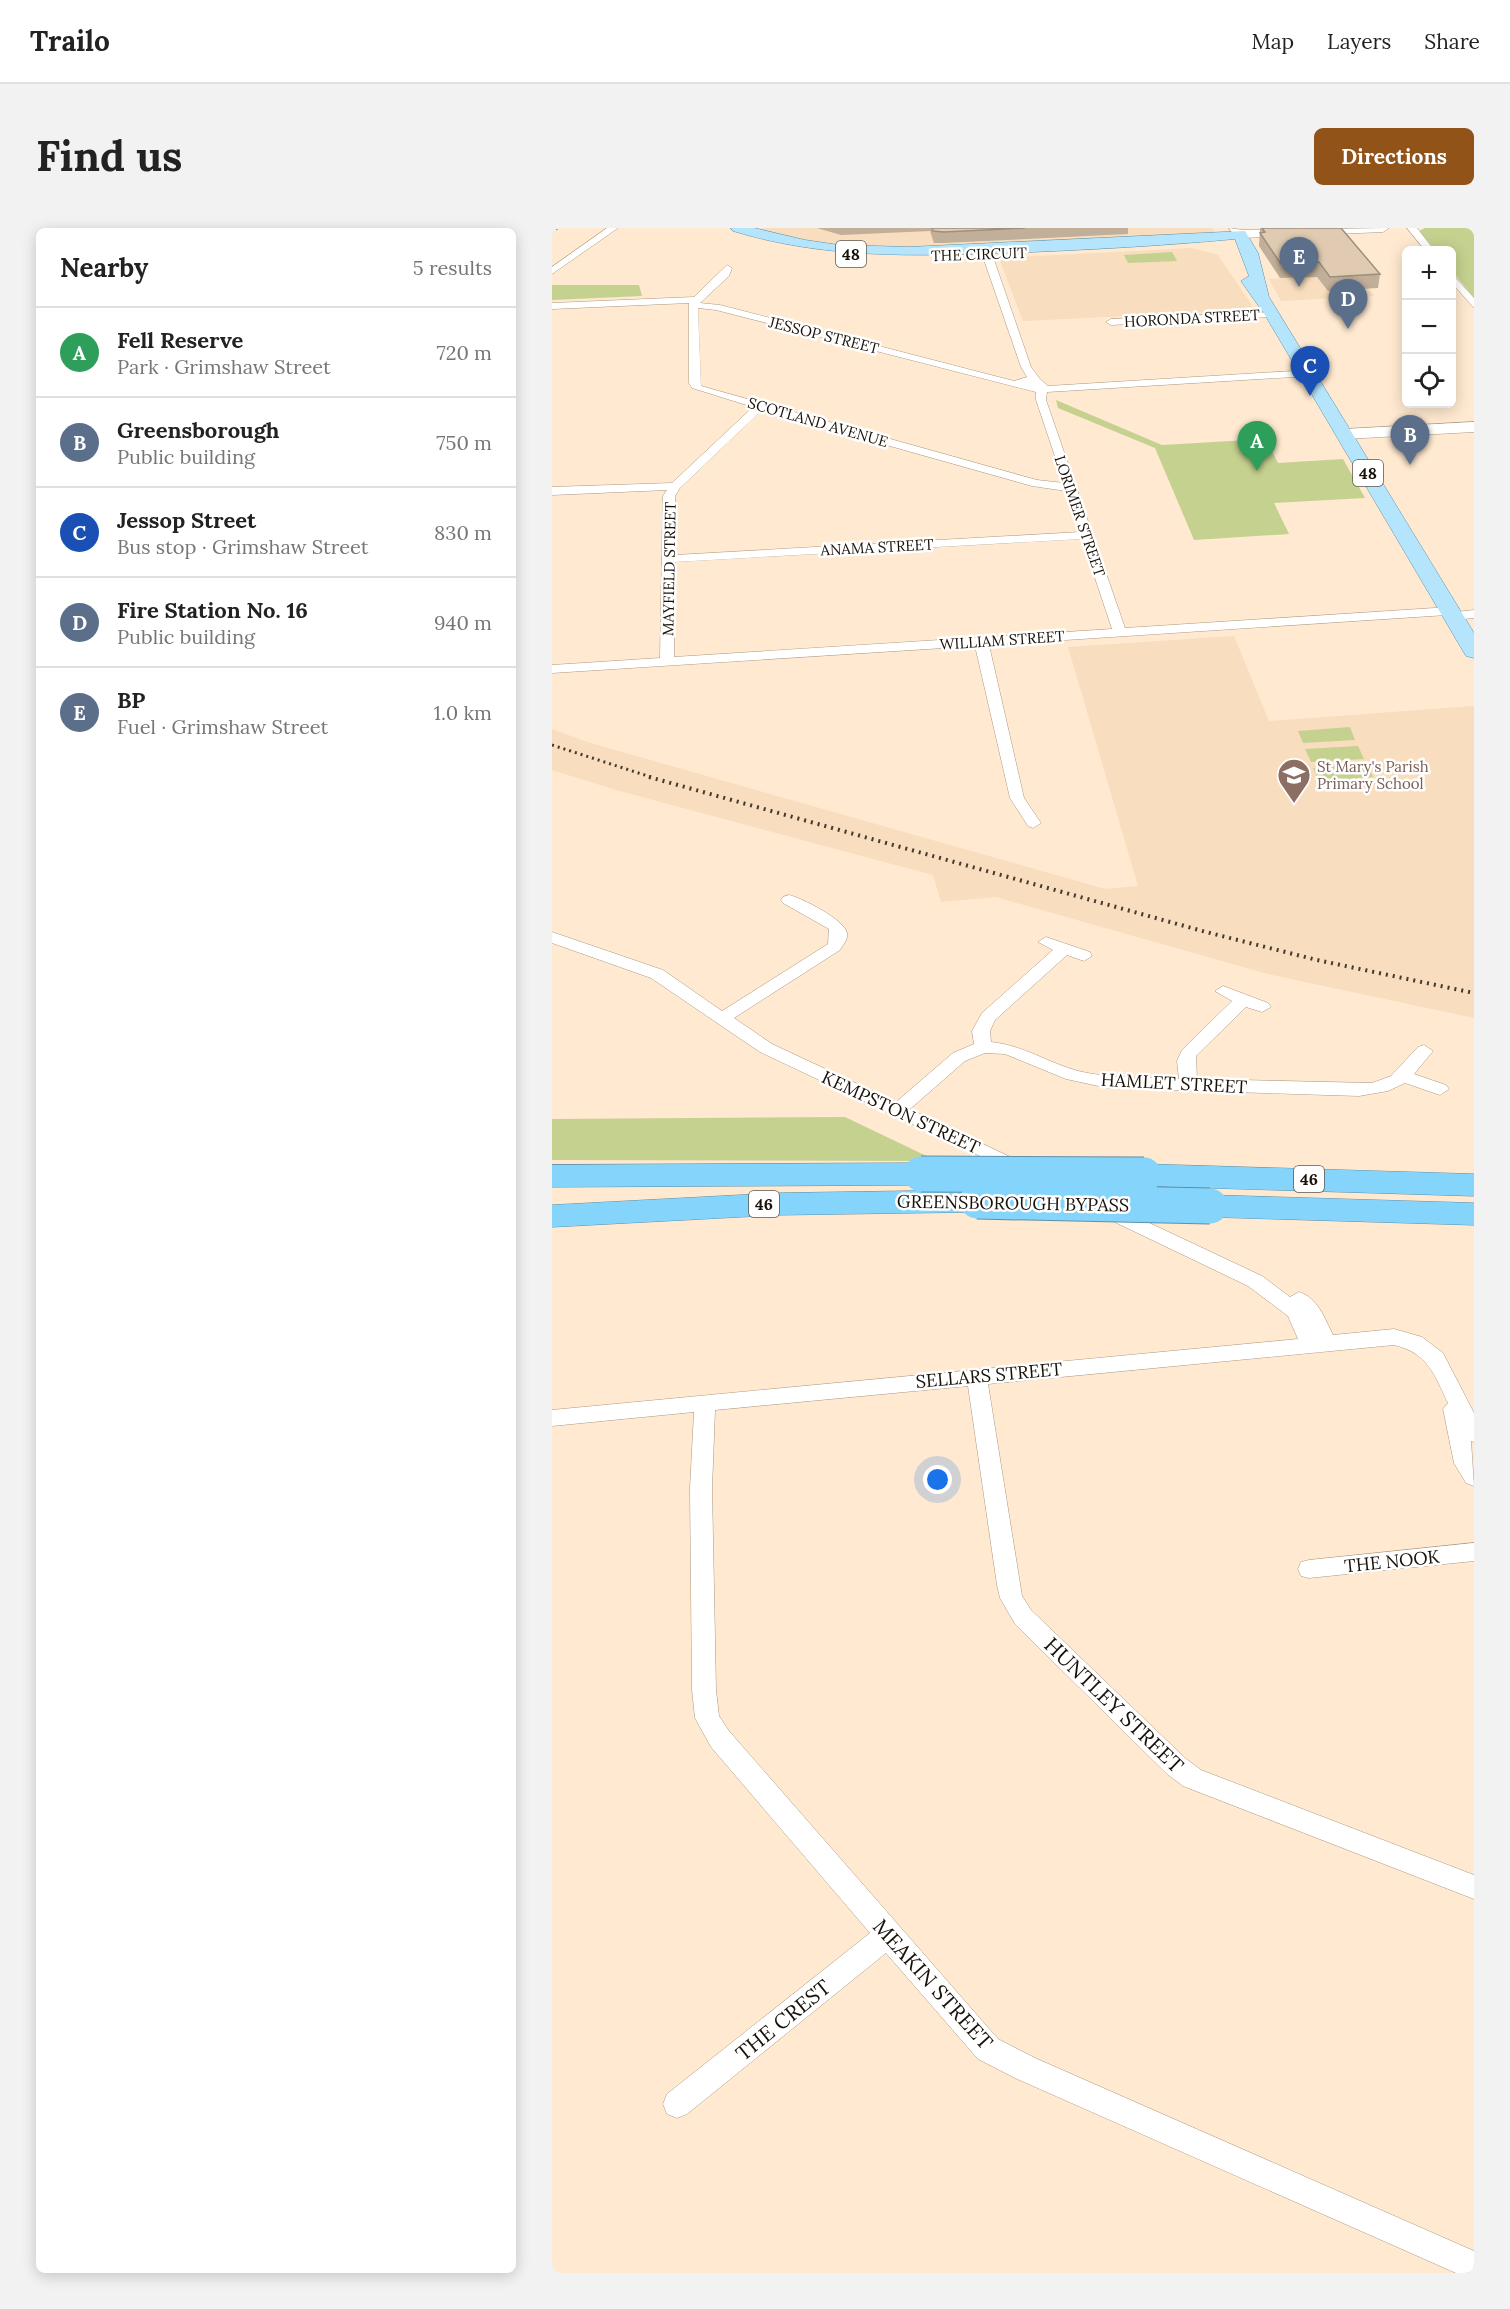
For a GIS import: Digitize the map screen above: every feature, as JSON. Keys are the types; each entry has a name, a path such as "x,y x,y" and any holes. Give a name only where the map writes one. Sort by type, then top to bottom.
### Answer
{"highway":[{"name":"GREENSBOROUGH BYPASS","path":"552,1176 1144,1175 1474,1185"},
{"name":"GREENSBOROUGH BYPASS","path":"552,1216 790,1203 977,1202 1474,1214"}],"main road":[{"name":"THE CIRCUIT","path":"731,230 775,246 822,253 985,251 1232,242"},
{"name":"THE CIRCUIT","path":"985,251 1232,242"},
{"name":"48","path":"1232,242 1260,281 1262,296"},
{"name":"48","path":"1232,242 1250,283 1262,296 1273,314 1474,651"}],"street":[{"path":"552,271 613,228"},
{"path":"1232,242 1283,233 1383,228"},
{"path":"1412,228 1427,246"},
{"name":"LORIMER STREET","path":"985,251 1120,632"},
{"path":"694,303 726,274 727,268"},
{"path":"1456,282 1474,305"},
{"name":"JESSOP STREET","path":"552,306 694,303 1034,387 1309,374"},
{"name":"SCOTLAND AVENUE","path":"694,303 694,385 700,389 1036,483 1070,488"},
{"name":"HORONDA STREET","path":"1111,322 1273,314"},
{"name":"MAYFIELD STREET","path":"667,662 668,503 675,486 760,406"},
{"path":"1345,434 1474,427"},
{"path":"552,491 675,486"},
{"name":"ANAMA STREET","path":"668,560 1086,535"},
{"name":"WILLIAM STREET","path":"553,669 1120,632 1474,614"},
{"path":"981,641 1017,798 1033,823"},
{"path":"721,1019 834,947 838,942 839,935 836,926 794,897 774,909"},
{"name":"KEMPSTON STREET","path":"552,937 657,974 766,1048 1255,1281 1296,1311 1318,1343"},
{"path":"1046,942 1084,956"},
{"path":"897,1111 959,1056 983,1047 981,1031 988,1017 1064,949"},
{"path":"1223,991 1262,1007"},
{"path":"1189,1086 1186,1057 1243,1000"},
{"name":"HAMLET STREET","path":"983,1047 1008,1049 1055,1069 1089,1079 1127,1084 1373,1089 1391,1085 1403,1076 1424,1050"},
{"path":"1403,1076 1440,1089"},
{"name":"SELLARS STREET","path":"552,1418 1394,1337 1424,1346 1436,1358 1452,1395"},
{"name":"HUNTLEY STREET","path":"977,1377 1008,1586 1011,1598 1023,1617 1176,1766 1192,1778 1474,1887"},
{"path":"1452,1395 1474,1434"},
{"path":"1452,1395 1461,1449 1465,1463 1474,1477"},
{"name":"MEAKIN STREET","path":"698,1404 695,1454 701,1488 704,1690 707,1718 720,1739 988,2049 1474,2266"},
{"name":"THE NOOK","path":"1309,1569 1474,1552"},
{"name":"THE CREST","path":"677,2104 888,1935"}],"shaded area":[{"path":"746,228 1212,228 1215,232 965,248 843,247"},
{"path":"1192,248 1218,255 1255,310 1023,321 999,258"},
{"path":"1359,275 1374,296 1281,301 1269,279"},
{"name":"St Mary's Parish Primary School","path":"1234,636 1269,721 1474,706 1474,1018 1268,974 996,897 941,902 933,875 616,790 552,770 552,729 587,742 1105,889 1138,886 1068,647"}],"green space":[{"path":"1425,228 1474,228 1474,298 1456,276 1456,246 1432,246 1419,231"},
{"path":"1172,252 1177,261 1128,263 1124,255"},
{"path":"552,285 639,285 642,296 552,300"},
{"path":"1056,400 1162,445 1266,439 1278,463 1343,459 1365,498 1274,503 1289,534 1194,540 1155,448 1058,408"},
{"path":"1350,727 1355,740 1303,743 1298,731"},
{"path":"1358,746 1364,759 1311,762 1305,749"},
{"path":"1367,764 1373,777 1319,781 1313,768"},
{"path":"845,1117 937,1161 552,1160 552,1119"}],"building":[{"path":"932,228 1025,228 944,232 933,231"},
{"path":"1262,228 1341,228 1380,274 1330,277 1319,262 1281,264 1260,233 1265,232"}],"railway":[{"path":"552,232 558,228"},
{"path":"552,745 654,778"},
{"path":"649,777 1206,932 1317,960 1474,993"}],"place":[{"name":"BP","path":"1299,287"},
{"name":"Fire Station No. 16","path":"1348,329"},
{"name":"Jessop Street","path":"1310,396"},
{"name":"Greensborough","path":"1410,465"},
{"name":"Fell Reserve","path":"1257,471"},
{"name":"St Mary's Parish Primary School","path":"1294,804"}]}
